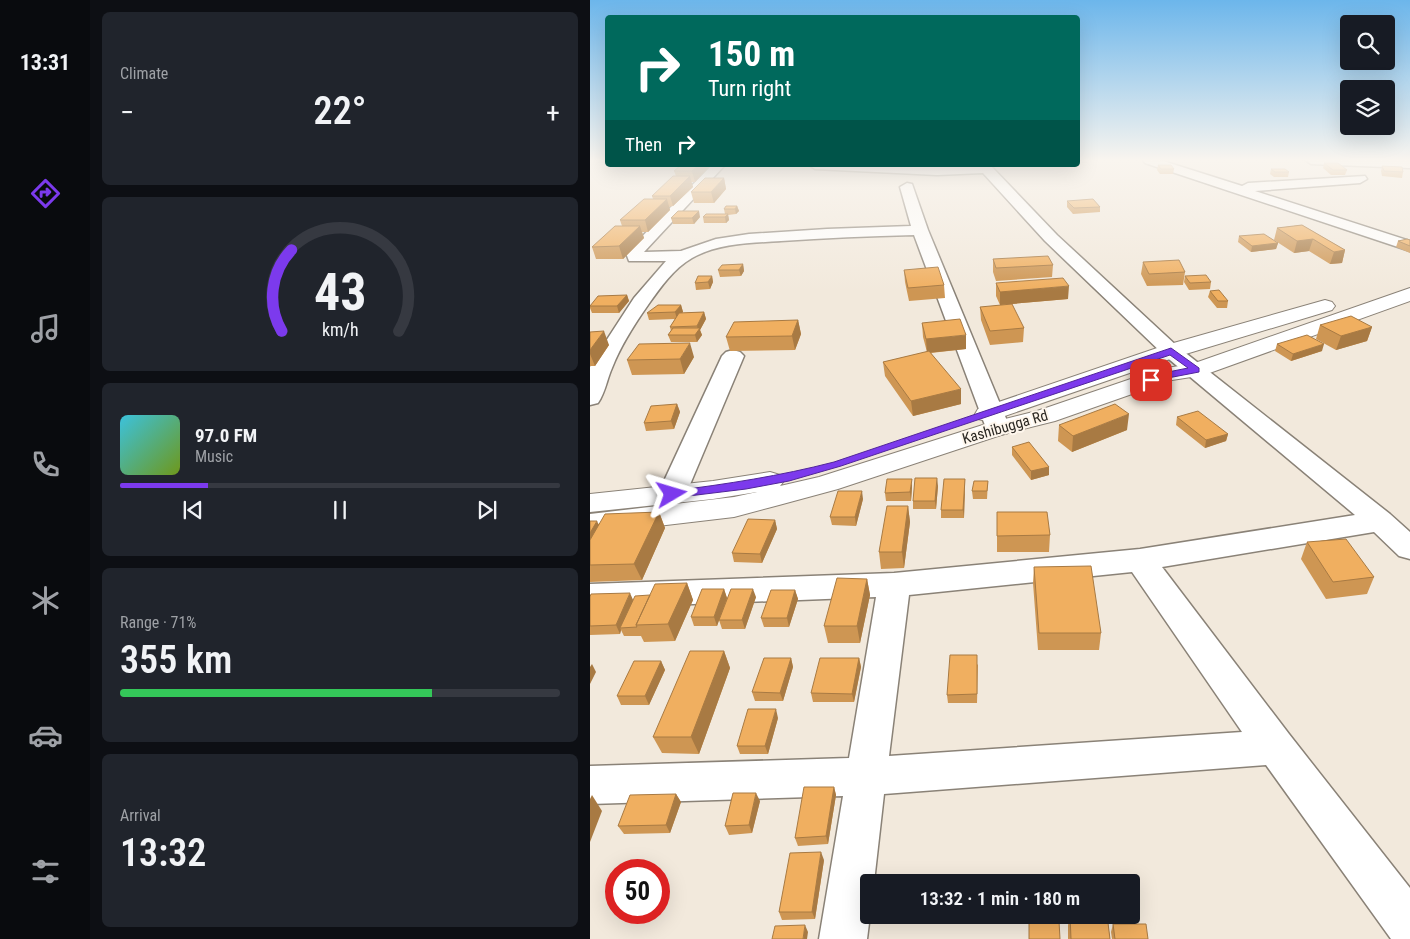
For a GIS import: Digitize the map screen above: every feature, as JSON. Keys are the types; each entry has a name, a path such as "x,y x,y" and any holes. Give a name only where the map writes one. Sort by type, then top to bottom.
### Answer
{"main road":[{"name":"Kashibugga Rd","path":"590,524 734,506 828,483 996,420 1171,351 1410,281"},
{"name":"Kashibugga Rd","path":"590,503 746,486 789,478 996,420 1046,416 1168,374 1196,370 1410,294"}],"street":[{"path":"682,204 634,253 635,257 684,256 710,245 760,238 920,230"},
{"path":"911,204 996,420"},
{"path":"1019,204 1051,238 1171,351 1380,521 1410,549"},
{"path":"1282,204 1410,246"},
{"path":"591,389 615,340 650,288 684,256"},
{"path":"590,341 615,340"},
{"path":"672,494 733,356"},
{"path":"590,596 894,584 1140,560 1380,521"},
{"path":"1140,560 1276,747 1410,926"},
{"path":"843,939 894,584"},
{"path":"590,785 866,776 1276,747"}],"building":[{"path":"638,204 662,204 645,220 620,220"},
{"path":"1070,204 1097,204 1100,207 1074,208"},
{"path":"726,206 737,206 735,209 724,209"},
{"path":"678,211 699,211 692,218 671,218"},
{"path":"706,214 728,214 725,217 703,217"},
{"path":"1302,225 1345,250 1334,252 1313,239 1297,241 1277,228"},
{"path":"615,226 640,226 619,246 592,247"},
{"path":"1264,234 1278,243 1252,246 1239,236"},
{"path":"1410,240 1410,246 1398,241"},
{"path":"1048,256 1053,265 996,268 993,259"},
{"path":"1179,260 1185,272 1149,274 1143,262"},
{"path":"743,264 739,270 718,270 722,265"},
{"path":"938,267 944,285 908,288 904,270"},
{"path":"1206,275 1211,282 1190,283 1185,276"},
{"path":"698,276 712,276 708,282 695,283"},
{"path":"1063,278 1069,286 1000,292 996,283"},
{"path":"1219,290 1228,301 1218,301 1210,291"},
{"path":"627,295 617,306 590,306 598,296"},
{"path":"1012,304 1024,328 990,331 980,307"},
{"path":"658,305 681,305 675,312 647,313"},
{"path":"704,312 697,326 670,327 679,313"},
{"path":"1351,316 1372,327 1341,336 1320,325"},
{"path":"960,319 966,335 926,339 922,323"},
{"path":"798,320 792,336 726,337 734,322"},
{"path":"673,328 700,328 695,335 668,335"},
{"path":"604,331 590,350 590,332"},
{"path":"1307,335 1324,344 1293,354 1277,344"},
{"path":"690,343 680,359 627,360 639,344"},
{"path":"929,351 961,389 911,401 883,362"},
{"path":"677,404 671,421 644,423 651,406"},
{"path":"1115,404 1129,414 1073,436 1059,425"},
{"path":"1198,411 1228,434 1206,440 1177,417"},
{"path":"1029,442 1049,467 1031,471 1012,447"},
{"path":"915,478 937,478 935,501 913,501"},
{"path":"887,479 912,479 910,492 885,493"},
{"path":"944,479 965,479 963,510 941,510"},
{"path":"974,481 988,481 987,491 972,491"},
{"path":"838,491 862,491 855,517 830,517"},
{"path":"887,506 908,506 902,552 879,552"},
{"path":"659,512 634,564 590,565 590,540 605,514"},
{"path":"997,512 1047,512 1050,535 997,536"},
{"path":"748,519 775,520 760,554 732,553"},
{"path":"590,521 597,521 590,533"},
{"path":"1346,539 1374,577 1333,582 1307,542"},
{"path":"1091,566 1101,633 1039,633 1034,567"},
{"path":"837,578 867,579 857,626 824,626"},
{"path":"687,583 668,624 636,625 655,584"},
{"path":"702,589 724,589 714,617 691,617"},
{"path":"731,589 753,589 742,620 719,620"},
{"path":"771,590 795,590 787,618 761,618"},
{"path":"630,593 616,625 590,626 591,594"},
{"path":"650,595 636,625 637,627 620,628 635,596"},
{"path":"690,651 724,651 691,737 653,737"},
{"path":"950,655 977,655 977,694 947,695"},
{"path":"764,658 791,658 780,693 752,692"},
{"path":"820,658 859,658 852,694 811,693"},
{"path":"634,661 661,661 645,696 617,696"},
{"path":"748,709 776,709 765,746 737,746"},
{"path":"804,787 834,787 826,836 795,838"},
{"path":"733,793 756,793 749,825 725,826"},
{"path":"676,794 666,825 618,826 630,795"},
{"path":"821,852 812,912 779,912 790,853"},
{"path":"1029,924 1059,924 1060,939 1029,939"},
{"path":"1070,924 1108,924 1110,939 1071,939"},
{"path":"1113,924 1146,924 1148,939 1115,939"},
{"path":"805,925 803,939 772,939 775,926"}],"route":[{"path":"672,494 746,486 789,478 838,464 1171,351 1196,370 1168,374 1151,380"}]}
